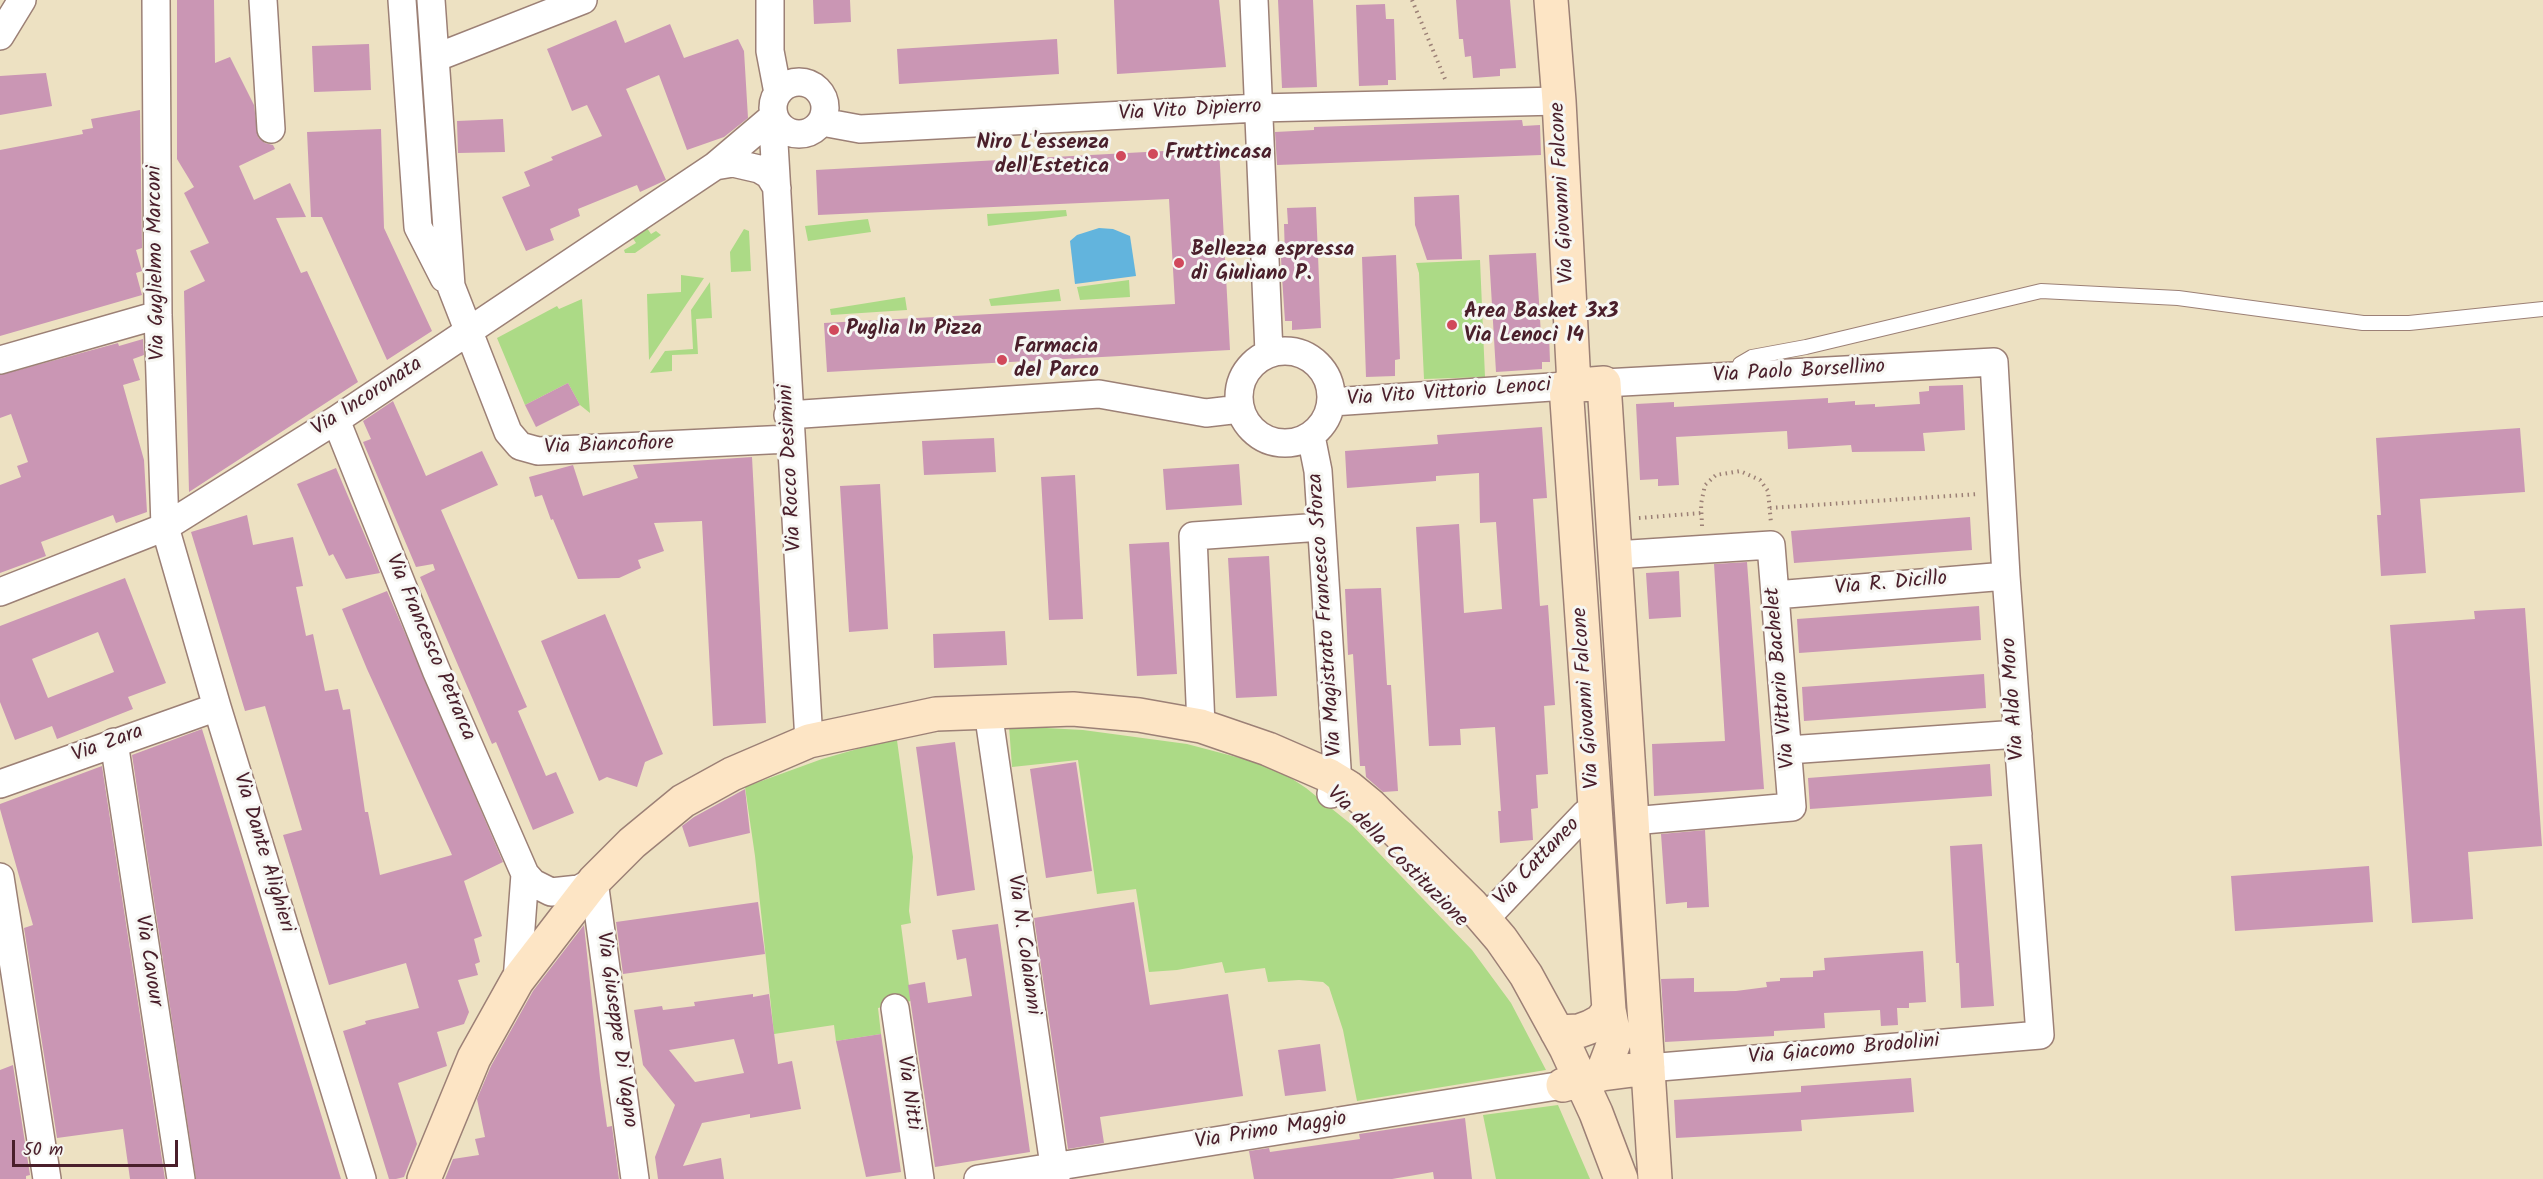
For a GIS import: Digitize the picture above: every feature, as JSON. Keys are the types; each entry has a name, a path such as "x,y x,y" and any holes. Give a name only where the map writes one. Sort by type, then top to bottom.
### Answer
{"street":[{"path":"0,36 22,0"},
{"name":"Via Guglielmo Marconi","path":"156,0 158,315 165,527"},
{"path":"262,0 271,129"},
{"path":"402,0 418,226 444,278 451,286"},
{"path":"431,0 451,286"},
{"path":"435,58 583,0"},
{"path":"770,0 770,51 790,118"},
{"path":"1254,0 1269,353"},
{"name":"Via Giovanni Falcone","path":"1551,0 1581,385 1596,810 1609,1005 1615,1040 1582,1080"},
{"path":"771,32 786,57 808,84"},
{"path":"791,83 808,84 816,88 825,103 790,118 791,83"},
{"name":"Via Vito Dipierro","path":"790,118 860,129 1258,108 1559,101"},
{"name":"Via Incoronata","path":"0,592 165,527 336,420 790,118"},
{"name":"Via Rocco Desimini","path":"790,118 790,152 777,191 809,741"},
{"path":"715,166 733,163 759,169 769,175 777,191"},
{"name":"Via Biancofiore","path":"451,286 508,432 520,446 538,451 789,427"},
{"path":"0,360 158,315"},
{"path":"1292,351 1314,360 1325,372 1331,386 1332,402 1325,421 1311,436 1291,443 1269,441 1256,434 1246,423 1240,409 1241,382 1257,360 1269,353 1292,351"},
{"name":"Via Paolo Borsellino","path":"1581,385 1994,363"},
{"name":"Via Aldo Moro","path":"1994,363 2006,576 2040,1035"},
{"path":"1581,385 1613,520 1655,1179"},
{"name":"Via Vito Vittorio Lenoci","path":"1332,402 1581,385"},
{"path":"789,427 1099,394 1206,413 1240,409"},
{"name":"Via Francesco Petrarca","path":"336,420 436,670 525,874 517,981"},
{"name":"Via Magistrato Francesco Sforza","path":"1311,436 1318,471 1337,768 1333,787"},
{"name":"Via Dante Alighieri","path":"165,527 217,707 362,1179"},
{"path":"1201,726 1193,536 1321,527"},
{"path":"1615,555 1772,545"},
{"name":"Via Vittorio Bachelet","path":"1632,821 1792,807 1772,545"},
{"name":"Via R. Dicillo","path":"1775,595 2006,576"},
{"name":"Via Zara","path":"0,784 217,707"},
{"name":"Via della Costituzione","path":"424,1179 474,1058 517,981 594,881 632,843 683,801 732,774 809,741 936,714 1072,709 1139,715 1201,726 1268,749 1299,765 1333,787 1473,934 1502,972 1536,1030 1582,1080 1604,1179"},
{"name":"Via N. Colaianni","path":"988,711 1056,1173"},
{"path":"1788,750 2018,734"},
{"name":"Via Cavour","path":"114,742 181,1179"},
{"name":"Via della Costituzione","path":"1333,787 1348,787 1408,839 1484,920 1526,975 1582,1080 1621,1179"},
{"name":"Via Cattaneo","path":"1484,920 1585,814 1596,810"},
{"path":"525,874 533,883 551,892 579,889 594,881"},
{"path":"0,877 46,1179"},
{"name":"Via Giuseppe Di Vagno","path":"594,881 635,1179"},
{"path":"1557,1032 1579,1031 1590,1027 1601,1021 1609,1005 1644,998"},
{"name":"Via Nitti","path":"895,1008 920,1179"},
{"name":"Via Giacomo Brodolini","path":"1648,1068 2040,1035"},
{"path":"1582,1080 1648,1068"},
{"name":"Via Primo Maggio","path":"978,1179 1056,1173 1582,1080"}],"lane":[{"path":"1737,376 1740,364 1752,357 1806,347 2040,291 2178,298 2363,323 2409,323 2543,309"}],"path":[{"path":"1412,0 1445,74 1446,104"},
{"path":"1703,549 1702,496 1706,485 1716,475 1726,471 1740,471 1760,480 1768,491 1772,545"},
{"path":"1770,508 2001,492"},
{"path":"1613,520 1701,513"}],"green space":[{"path":"1066,210 1067,216 988,226 987,214"},
{"path":"868,219 871,232 808,241 805,226"},
{"path":"647,228 651,234 656,231 661,235 635,253 625,253 624,250 636,243 632,237"},
{"path":"744,229 749,231 751,271 731,272 730,252"},
{"name":"Area Basket 3x3 Via Lenoci 14","path":"1480,260 1485,377 1424,379 1419,273 1416,263"},
{"path":"681,275 704,278 649,360 647,294 681,292"},
{"path":"1129,280 1130,297 1080,300 1077,287"},
{"path":"710,282 712,318 696,319 698,354 672,355 672,371 650,373 665,351 693,349 691,310"},
{"path":"1059,289 1061,301 991,306 989,299"},
{"path":"905,297 907,310 831,315 830,309"},
{"path":"582,299 590,413 580,405 568,383 525,405 497,338 557,306 559,309"},
{"path":"1009,726 1083,730 1187,744 1274,767 1306,788 1352,825 1472,950 1511,1003 1546,1070 1357,1101 1343,1030 1329,987 1323,982 1299,980 1268,982 1265,968 1225,973 1222,962 1177,970 1149,972 1136,889 1097,894 1078,760 1012,767"},
{"path":"896,733 913,857 909,911 911,923 901,925 911,1001 878,1008 881,1034 836,1041 834,1025 774,1034 755,856 745,787 822,759 875,744 875,739"},
{"path":"1558,1105 1590,1179 1496,1179 1483,1115"}],"water":[{"path":"1099,228 1113,229 1130,236 1136,276 1075,284 1070,241 1077,235"}],"building":[{"path":"177,0 214,0 215,63 230,57 254,105 258,137 265,143 273,145 275,149 239,166 254,200 290,183 306,217 276,218 301,273 307,271 358,382 189,492 184,291 205,281 190,251 209,243 184,193 194,187 177,159"},
{"path":"813,0 850,0 851,22 814,24"},
{"path":"1114,0 1219,0 1226,67 1117,74"},
{"path":"1278,0 1313,0 1317,87 1282,88"},
{"path":"1456,0 1510,0 1516,68 1500,69 1500,76 1473,78 1471,56 1465,57 1463,39 1459,39"},
{"path":"1385,4 1386,19 1394,19 1396,80 1388,80 1388,85 1359,86 1356,5"},
{"path":"616,20 625,43 670,24 684,58 738,39 744,51 748,118 724,137 687,150 659,75 626,89 666,180 640,192 637,185 578,209 580,216 550,229 554,240 526,251 502,197 530,186 524,172 553,160 551,157 602,136 587,105 572,111 547,49"},
{"path":"1057,39 1059,74 899,84 897,49"},
{"path":"369,44 371,90 314,92 312,46"},
{"path":"46,73 52,106 0,115 0,76"},
{"path":"140,110 142,248 136,250 142,271 136,273 142,295 0,336 0,150 83,134 82,130 93,128 91,119"},
{"path":"503,119 505,152 458,153 457,121"},
{"path":"1522,120 1523,126 1540,125 1541,155 1277,165 1275,132 1314,130 1314,127"},
{"path":"381,129 384,228 432,331 387,360 322,217 311,217 307,132"},
{"path":"1219,148 1230,350 827,372 824,323 1175,304 1169,199 818,215 816,170"},
{"path":"1459,195 1462,259 1427,260 1415,225 1414,197"},
{"path":"1316,207 1321,328 1292,330 1292,321 1285,321 1281,258 1285,257 1284,224 1288,224 1287,208"},
{"path":"1536,253 1541,335 1549,334 1550,362 1542,362 1542,369 1496,372 1489,255"},
{"path":"1396,255 1400,359 1395,360 1395,376 1366,377 1362,257"},
{"path":"143,339 144,355 133,359 140,380 123,385 144,460 147,512 116,523 113,515 41,542 46,556 0,573 0,485 21,477 17,466 28,462 11,414 0,418 0,375 118,343 119,346"},
{"path":"568,383 580,405 536,427 525,405"},
{"path":"1963,385 1965,430 1923,433 1925,451 1852,452 1851,445 1788,449 1787,431 1676,437 1679,485 1658,486 1658,479 1640,480 1636,404 1674,402 1674,407 1828,398 1828,403 1855,401 1855,405 1875,404 1875,407 1920,404 1919,392 1929,391 1929,386"},
{"path":"393,401 426,476 482,451 498,485 441,510 527,707 518,711 546,776 556,772 574,813 533,830 496,742 492,744 420,577 435,570 433,564 416,567 363,442 371,439 363,421"},
{"path":"1542,427 1547,498 1533,499 1540,606 1548,605 1555,705 1544,706 1548,774 1536,775 1538,808 1531,809 1533,840 1500,843 1498,811 1501,811 1495,727 1460,729 1461,745 1429,746 1416,527 1459,524 1464,613 1502,609 1496,522 1480,523 1479,473 1436,476 1436,481 1347,488 1345,451 1438,444 1437,435"},
{"path":"2520,428 2525,492 2420,499 2426,573 2381,576 2377,515 2381,515 2376,438"},
{"path":"994,438 996,472 924,475 922,441"},
{"path":"752,457 766,723 713,726 702,521 654,523 664,551 638,560 641,568 619,578 578,579 542,495 535,497 529,477 573,465 583,496 638,478 633,465"},
{"path":"1239,464 1242,505 1166,510 1163,469"},
{"path":"336,468 380,573 346,579 333,554 329,556 297,484"},
{"path":"1075,475 1083,619 1049,620 1041,477"},
{"path":"880,484 888,629 849,632 840,486"},
{"path":"247,515 253,545 293,537 303,586 296,587 306,636 313,634 325,691 338,689 343,710 350,709 365,812 368,812 380,875 452,855 342,609 387,591 503,862 464,881 482,936 474,939 480,962 475,964 478,975 458,980 469,1012 464,1024 437,1032 447,1066 398,1083 417,1144 404,1177 396,1179 389,1179 343,1031 366,1024 365,1021 419,1008 406,963 329,985 283,835 302,830 265,706 245,711 191,532"},
{"path":"1970,517 1972,550 1794,563 1791,531"},
{"path":"1169,542 1177,674 1137,676 1129,544"},
{"path":"1269,556 1277,696 1236,698 1228,558"},
{"path":"1747,562 1764,789 1654,796 1652,744 1725,741 1714,564"},
{"path":"1679,571 1681,617 1649,619 1646,573"},
{"path":"125,578 166,683 128,697 133,709 57,739 52,726 15,740 0,702 0,626","holes":["98,632 114,672 48,698 32,659"]},
{"path":"1381,588 1387,685 1391,685 1398,791 1383,792 1366,777 1365,766 1360,766 1353,654 1348,655 1345,589"},
{"path":"1979,606 1981,640 1799,653 1797,619"},
{"path":"2525,608 2542,846 2468,852 2473,919 2412,923 2390,625 2475,619 2474,611"},
{"path":"605,614 663,754 645,762 637,787 607,777 599,781 541,641"},
{"path":"1005,631 1007,665 934,668 933,634"},
{"path":"1984,674 1986,708 1804,721 1802,687"},
{"path":"202,729 341,1179 196,1179 132,755"},
{"path":"955,742 975,890 937,896 916,747"},
{"path":"1076,762 1092,871 1046,878 1030,769"},
{"path":"1990,764 1992,796 1810,809 1808,778"},
{"path":"102,766 165,1179 130,1179 123,1129 57,1138 24,928 33,925 0,809 0,804"},
{"path":"745,789 750,833 689,847 682,826"},
{"path":"1705,830 1709,907 1687,908 1687,902 1666,904 1661,834"},
{"path":"1982,844 1994,1006 1961,1008 1959,963 1956,963 1950,846"},
{"path":"2369,866 2373,922 2235,931 2231,876"},
{"path":"758,902 765,954 623,974 616,922"},
{"path":"1134,902 1150,1005 1228,994 1243,1096 1100,1117 1104,1143 1068,1149 1034,918"},
{"path":"998,924 1030,1152 935,1167 908,985 925,982 928,1003 972,996 966,958 957,960 952,930"},
{"path":"584,925 600,1078 607,1127 612,1126 619,1179 445,1179 453,1159 479,1155 475,1139 485,1137 477,1099 491,1066 533,991"},
{"path":"1923,951 1926,1002 1909,1003 1909,1008 1897,1008 1898,1025 1881,1026 1880,1010 1824,1013 1825,1028 1774,1031 1774,1036 1665,1042 1661,979 1694,978 1694,992 1736,991 1767,987 1766,982 1780,981 1780,978 1813,977 1813,971 1825,970 1824,958"},
{"path":"769,994 778,1064 792,1061 801,1109 750,1118 750,1114 702,1123 683,1166 721,1158 724,1179 658,1179 655,1157 675,1105 643,1065 634,1010 662,1006 663,1010 695,1006 694,1002","holes":["734,1039 744,1073 695,1082 669,1050"]},
{"path":"881,1034 901,1172 866,1177 836,1041"},
{"path":"1320,1044 1326,1091 1285,1096 1278,1050"},
{"path":"13,1065 30,1175 26,1176 26,1179 0,1179 0,1070"},
{"path":"1911,1078 1914,1112 1801,1120 1802,1131 1676,1138 1674,1100 1801,1092 1801,1086"},
{"path":"1465,1118 1472,1179 1434,1179 1433,1172 1392,1179 1254,1179 1249,1151 1269,1148 1270,1152 1360,1139 1359,1134"}],"place":[{"name":"Fruttincasa","path":"1153,154"},
{"name":"Niro L'essenza dell'Estetica","path":"1121,156"},
{"name":"Bellezza espressa di Giuliano P.","path":"1179,263"},
{"name":"Area Basket 3x3 Via Lenoci 14","path":"1452,325"},
{"name":"Puglia In Pizza","path":"834,330"},
{"name":"Farmacia del Parco","path":"1002,360"}]}
